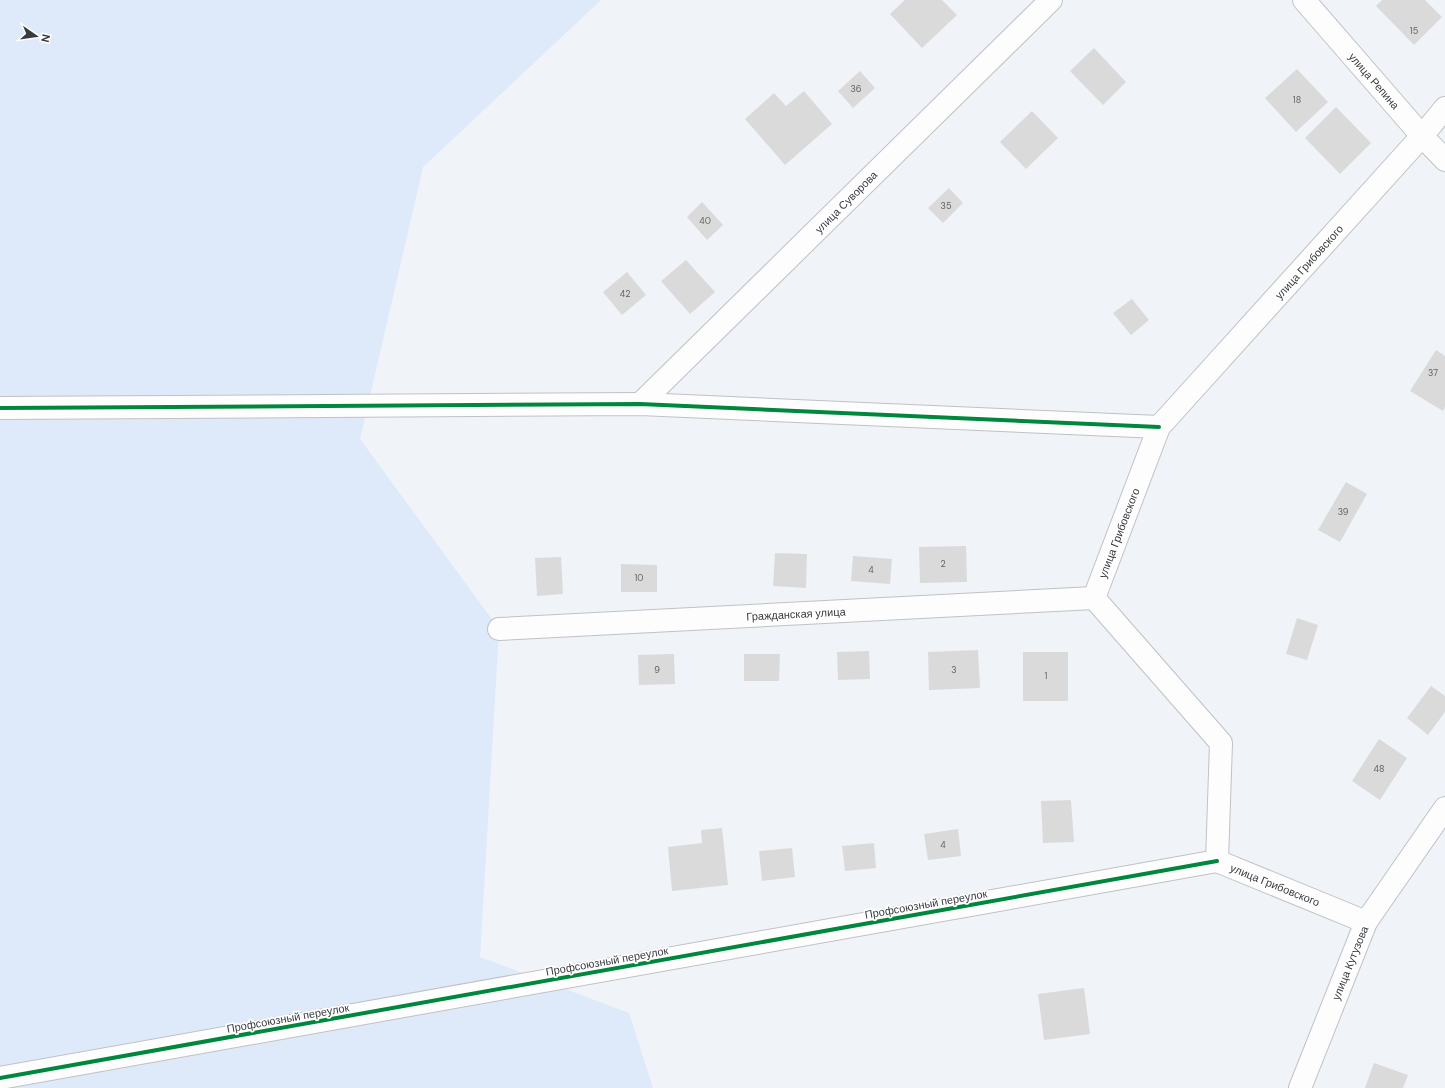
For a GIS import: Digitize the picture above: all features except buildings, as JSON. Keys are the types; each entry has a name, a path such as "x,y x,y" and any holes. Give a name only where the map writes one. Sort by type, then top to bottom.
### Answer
{"street":[{"name":"улица Суворова","path":"640,404 1051,0"},
{"name":"улица Репина","path":"1304,0 1422,136 1445,160"},
{"name":"улица Грибовского","path":"1366,922 1217,861 1221,743 1094,598 1159,427 1422,136 1445,108"},
{"path":"0,408 640,404 1159,427"},
{"name":"Гражданская улица","path":"499,629 1094,598"},
{"name":"улица Кутузова","path":"1300,1088 1366,922 1445,808"},
{"name":"Профсоюзный переулок","path":"0,1078 1217,861"}],"shaded area":[{"path":"0,0 601,0 423,167 360,439 499,629 480,957 629,1013 653,1088 0,1088"}],"cycle path":[{"path":"0,408 640,404 1159,427"},
{"path":"0,1078 1217,861"}]}
